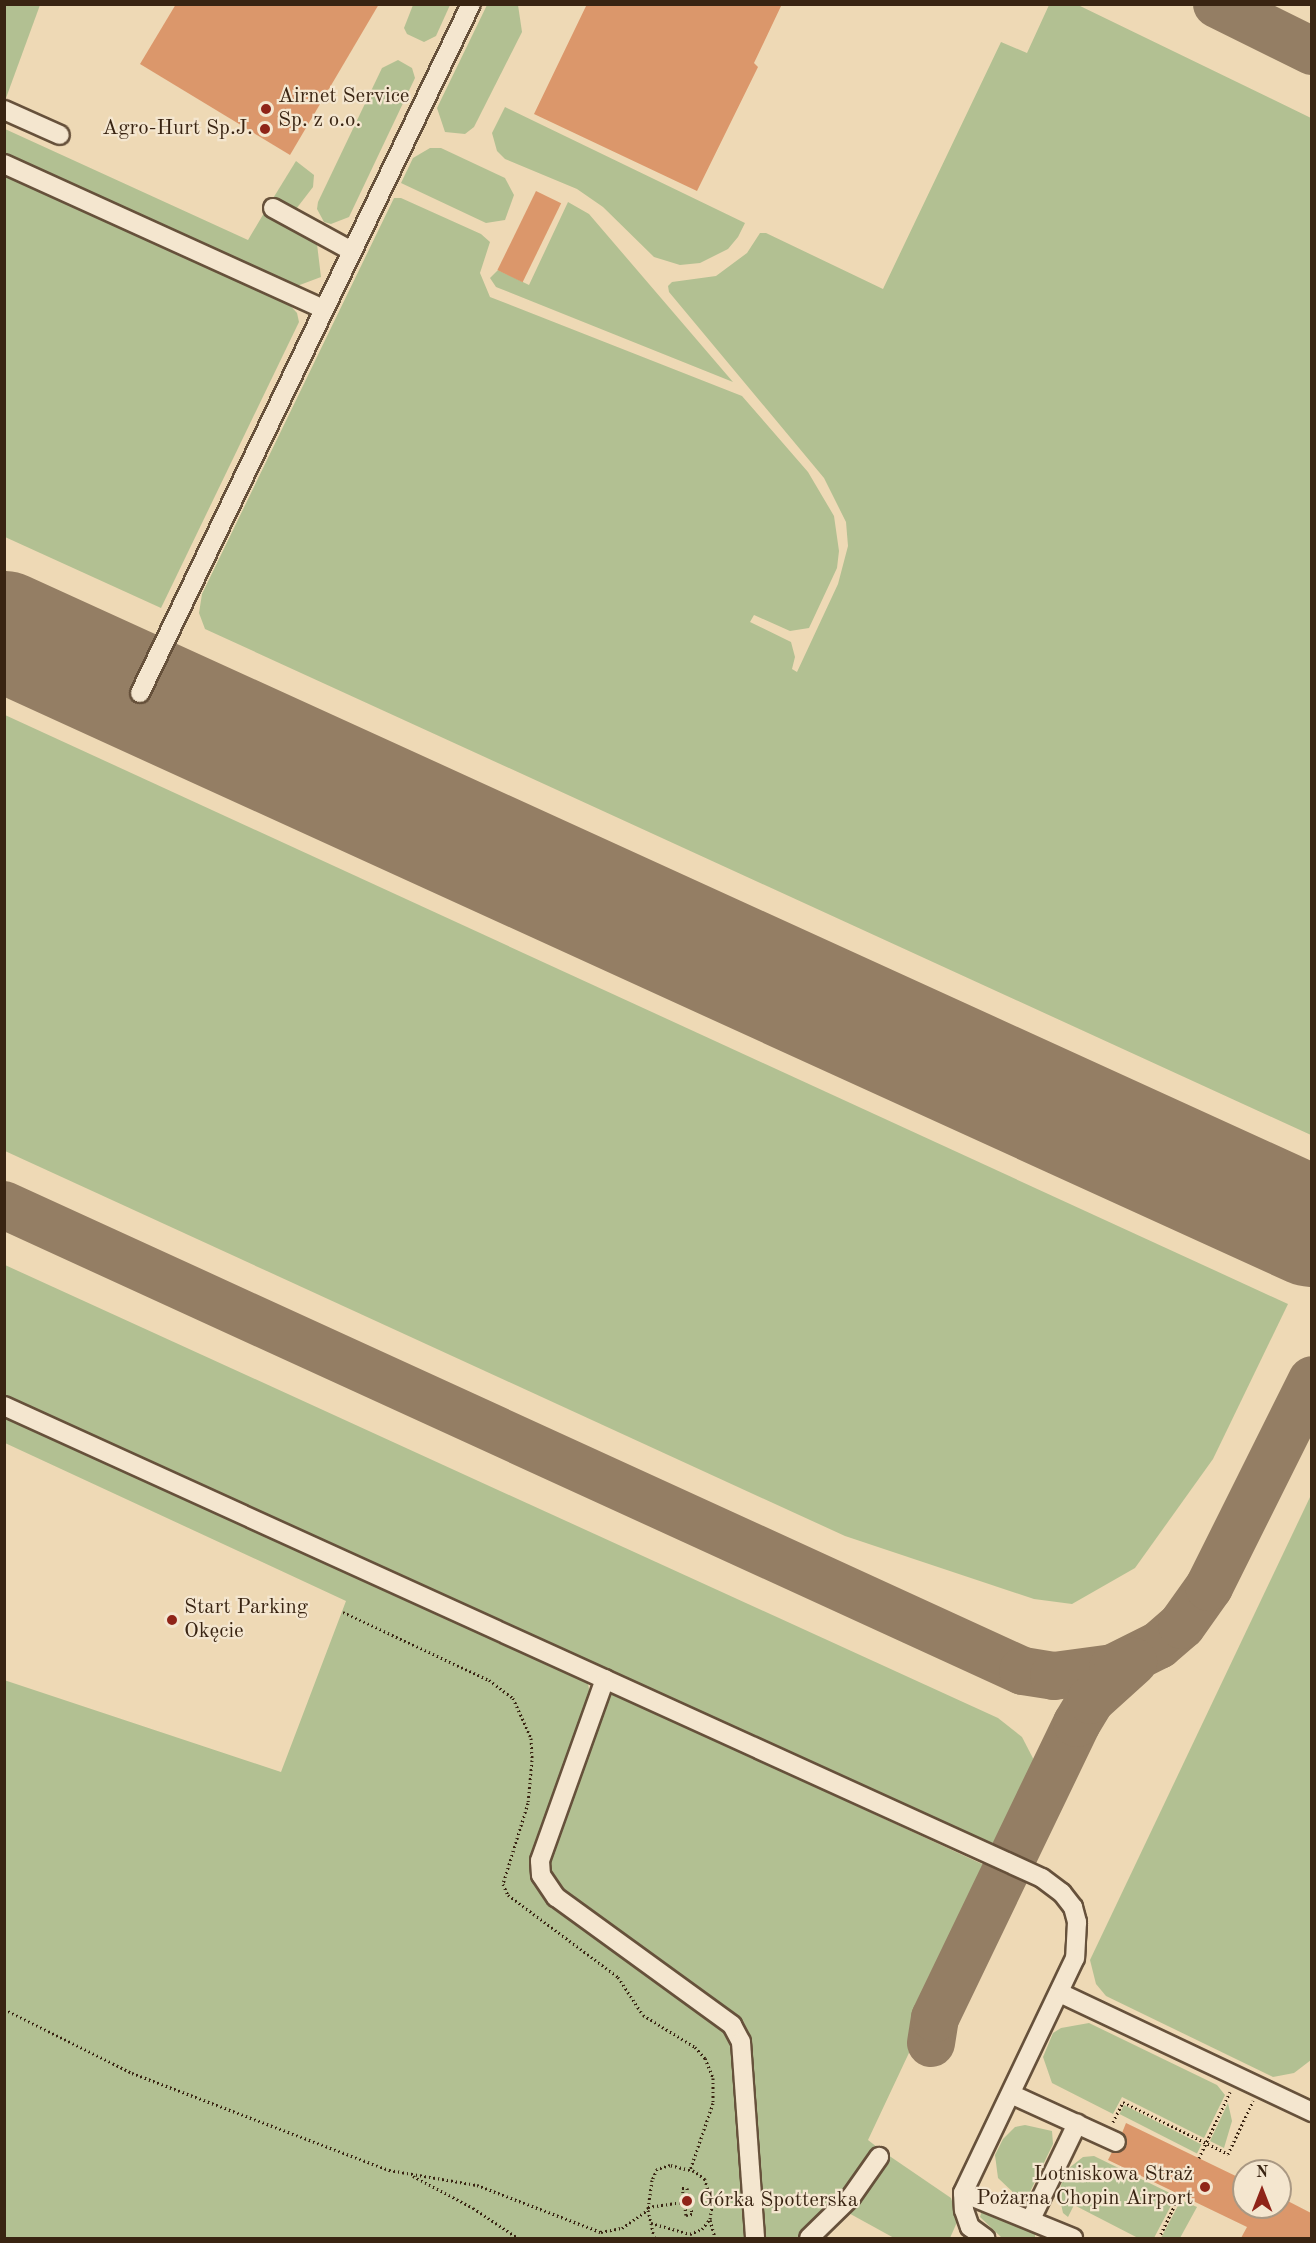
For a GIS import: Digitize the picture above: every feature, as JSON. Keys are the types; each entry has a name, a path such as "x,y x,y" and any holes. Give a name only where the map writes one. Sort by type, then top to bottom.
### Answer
{"street":[{"path":"140,693 471,4"},
{"path":"4,110 60,135"},
{"path":"4,164 323,309"},
{"path":"273,208 352,251"},
{"path":"4,1406 1042,1878 1062,1893 1073,1907 1077,1922 1075,1958 1013,2095 963,2193 964,2210 970,2227 985,2238"},
{"path":"605,1679 540,1861 541,1875 556,1897 732,2025 741,2042 755,2238"},
{"path":"1060,1993 1237,2077 1310,2108"},
{"path":"1013,2095 1110,2139"},
{"path":"1031,2219 1077,2124"},
{"path":"809,2238 851,2197 879,2157"},
{"path":"963,2193 1073,2238"}],"path":[{"path":"4,2009 132,2073 389,2170 477,2185 601,2232 622,2228 648,2209 690,2200"},
{"path":"1199,2158 1237,2077"},
{"path":"1110,2139 1123,2102 1228,2154 1260,2087"},
{"path":"655,2238 648,2209 651,2181 657,2169 670,2164 694,2171 705,2179 712,2206 710,2219 715,2238"},
{"path":"409,2173 473,2208 518,2238"},
{"path":"682,2188 687,2188 692,2214 686,2215 684,2201 682,2188"},
{"path":"1159,2238 1180,2194"},
{"path":"651,2223 690,2234 710,2219"}],"green space":[{"path":"5,4 40,5 6,98 4,97"},
{"path":"413,5 450,5 436,36 424,42 407,34 404,28"},
{"path":"487,5 518,5 522,32 474,127 465,134 445,132 437,108"},
{"path":"1049,5 1078,5 1311,118 1311,1135 205,629 199,613 202,594 394,198 401,198 481,234 490,242 480,273 490,297 742,396 808,472 834,516 839,551 837,568 809,628 790,631 754,615 750,622 791,642 795,657 792,669 797,672 838,584 848,546 846,522 824,478 669,292 668,286 672,282 716,276 747,253 760,233 766,233 883,289 1001,42 1027,53"},
{"path":"398,60 412,68 415,78 349,217 331,224 324,222 317,209 318,202 382,68"},
{"path":"505,107 745,223 738,237 728,249 700,263 680,265 654,257 603,207 577,189 505,159 497,151 492,133"},
{"path":"5,129 248,240 264,213 317,244 321,277 297,286 277,282 5,156"},
{"path":"430,148 441,148 505,178 514,195 505,220 486,223 401,183 413,158"},
{"path":"296,161 314,175 313,187 293,213 272,200"},
{"path":"5,175 288,303 297,313 299,322 161,608 5,537"},
{"path":"568,202 589,214 733,382 496,287 490,278 498,270 529,285"},
{"path":"5,715 1288,1304 1213,1459 1135,1568 1072,1604 1034,1599 845,1536 5,1151"},
{"path":"5,1265 998,1718 1022,1737 1038,1768 1038,1779 1006,1852 5,1395"},
{"path":"5,1414 580,1676 588,1684 591,1698 535,1877 728,2033 737,2053 750,2238 5,2238 4,1680 281,1772 346,1601 5,1443"},
{"path":"1311,1495 1311,2060 1294,2073 1273,2077 1106,1996 1096,1984 1090,1960"},
{"path":"610,1692 995,1870 868,2140 877,2147 844,2198 800,2238 760,2238 743,2030 553,1885 549,1869 550,1849"},
{"path":"1089,2023 1217,2085 1225,2095 1204,2138 1122,2097 1113,2114 1052,2083 1043,2057 1053,2033 1061,2028"},
{"path":"1228,2103 1232,2121 1224,2148 1210,2141"},
{"path":"1124,2105 1202,2144 1197,2153 1119,2114"},
{"path":"1025,2125 1052,2131 1053,2144 1030,2192 1017,2196 998,2178 995,2155 1003,2139 1015,2127"},
{"path":"888,2155 951,2198 958,2220 950,2238 894,2238 845,2211"},
{"path":"1094,2156 1176,2196 1154,2238 1138,2238 1074,2205 1068,2217 1063,2213 1059,2195 1064,2172 1083,2157"},
{"path":"1181,2200 1197,2207 1180,2238 1161,2238"},
{"path":"983,2207 1035,2232 1035,2238 1002,2238 980,2217"}],"building":[{"name":"Airnet Service Sp. z o.o.","path":"176,4 379,4 290,155 140,64"},
{"path":"587,4 782,4 754,63 758,67 697,191 534,114"},
{"path":"536,191 561,203 523,282 497,270"},
{"name":"Lotniskowa Straż Pożarna Chopin Airport","path":"1126,2123 1232,2174 1232,2219 1292,2219 1292,2203 1311,2213 1311,2238 1241,2238 1247,2227 1108,2160 1112,2152 1126,2147 1122,2133"}],"taxiway":[{"path":"1217,4 1312,51"},
{"path":"4,1205 1023,1671 1054,1676 1113,1668 1159,1645 1182,1625 1209,1587 1312,1380"},
{"path":"1296,1220 1312,1221"},
{"path":"931,2043 935,2018 1077,1723 1091,1700 1133,1662"}],"runway":[{"path":"4,631 1312,1227"}],"place":[{"name":"Airnet Service Sp. z o.o.","path":"266,109"},
{"name":"Agro-Hurt Sp.J.","path":"265,129"},
{"name":"Start Parking Okęcie","path":"172,1620"},
{"name":"Lotniskowa Straż Pożarna Chopin Airport","path":"1205,2187"},
{"name":"Górka Spotterska","path":"687,2201"}]}
